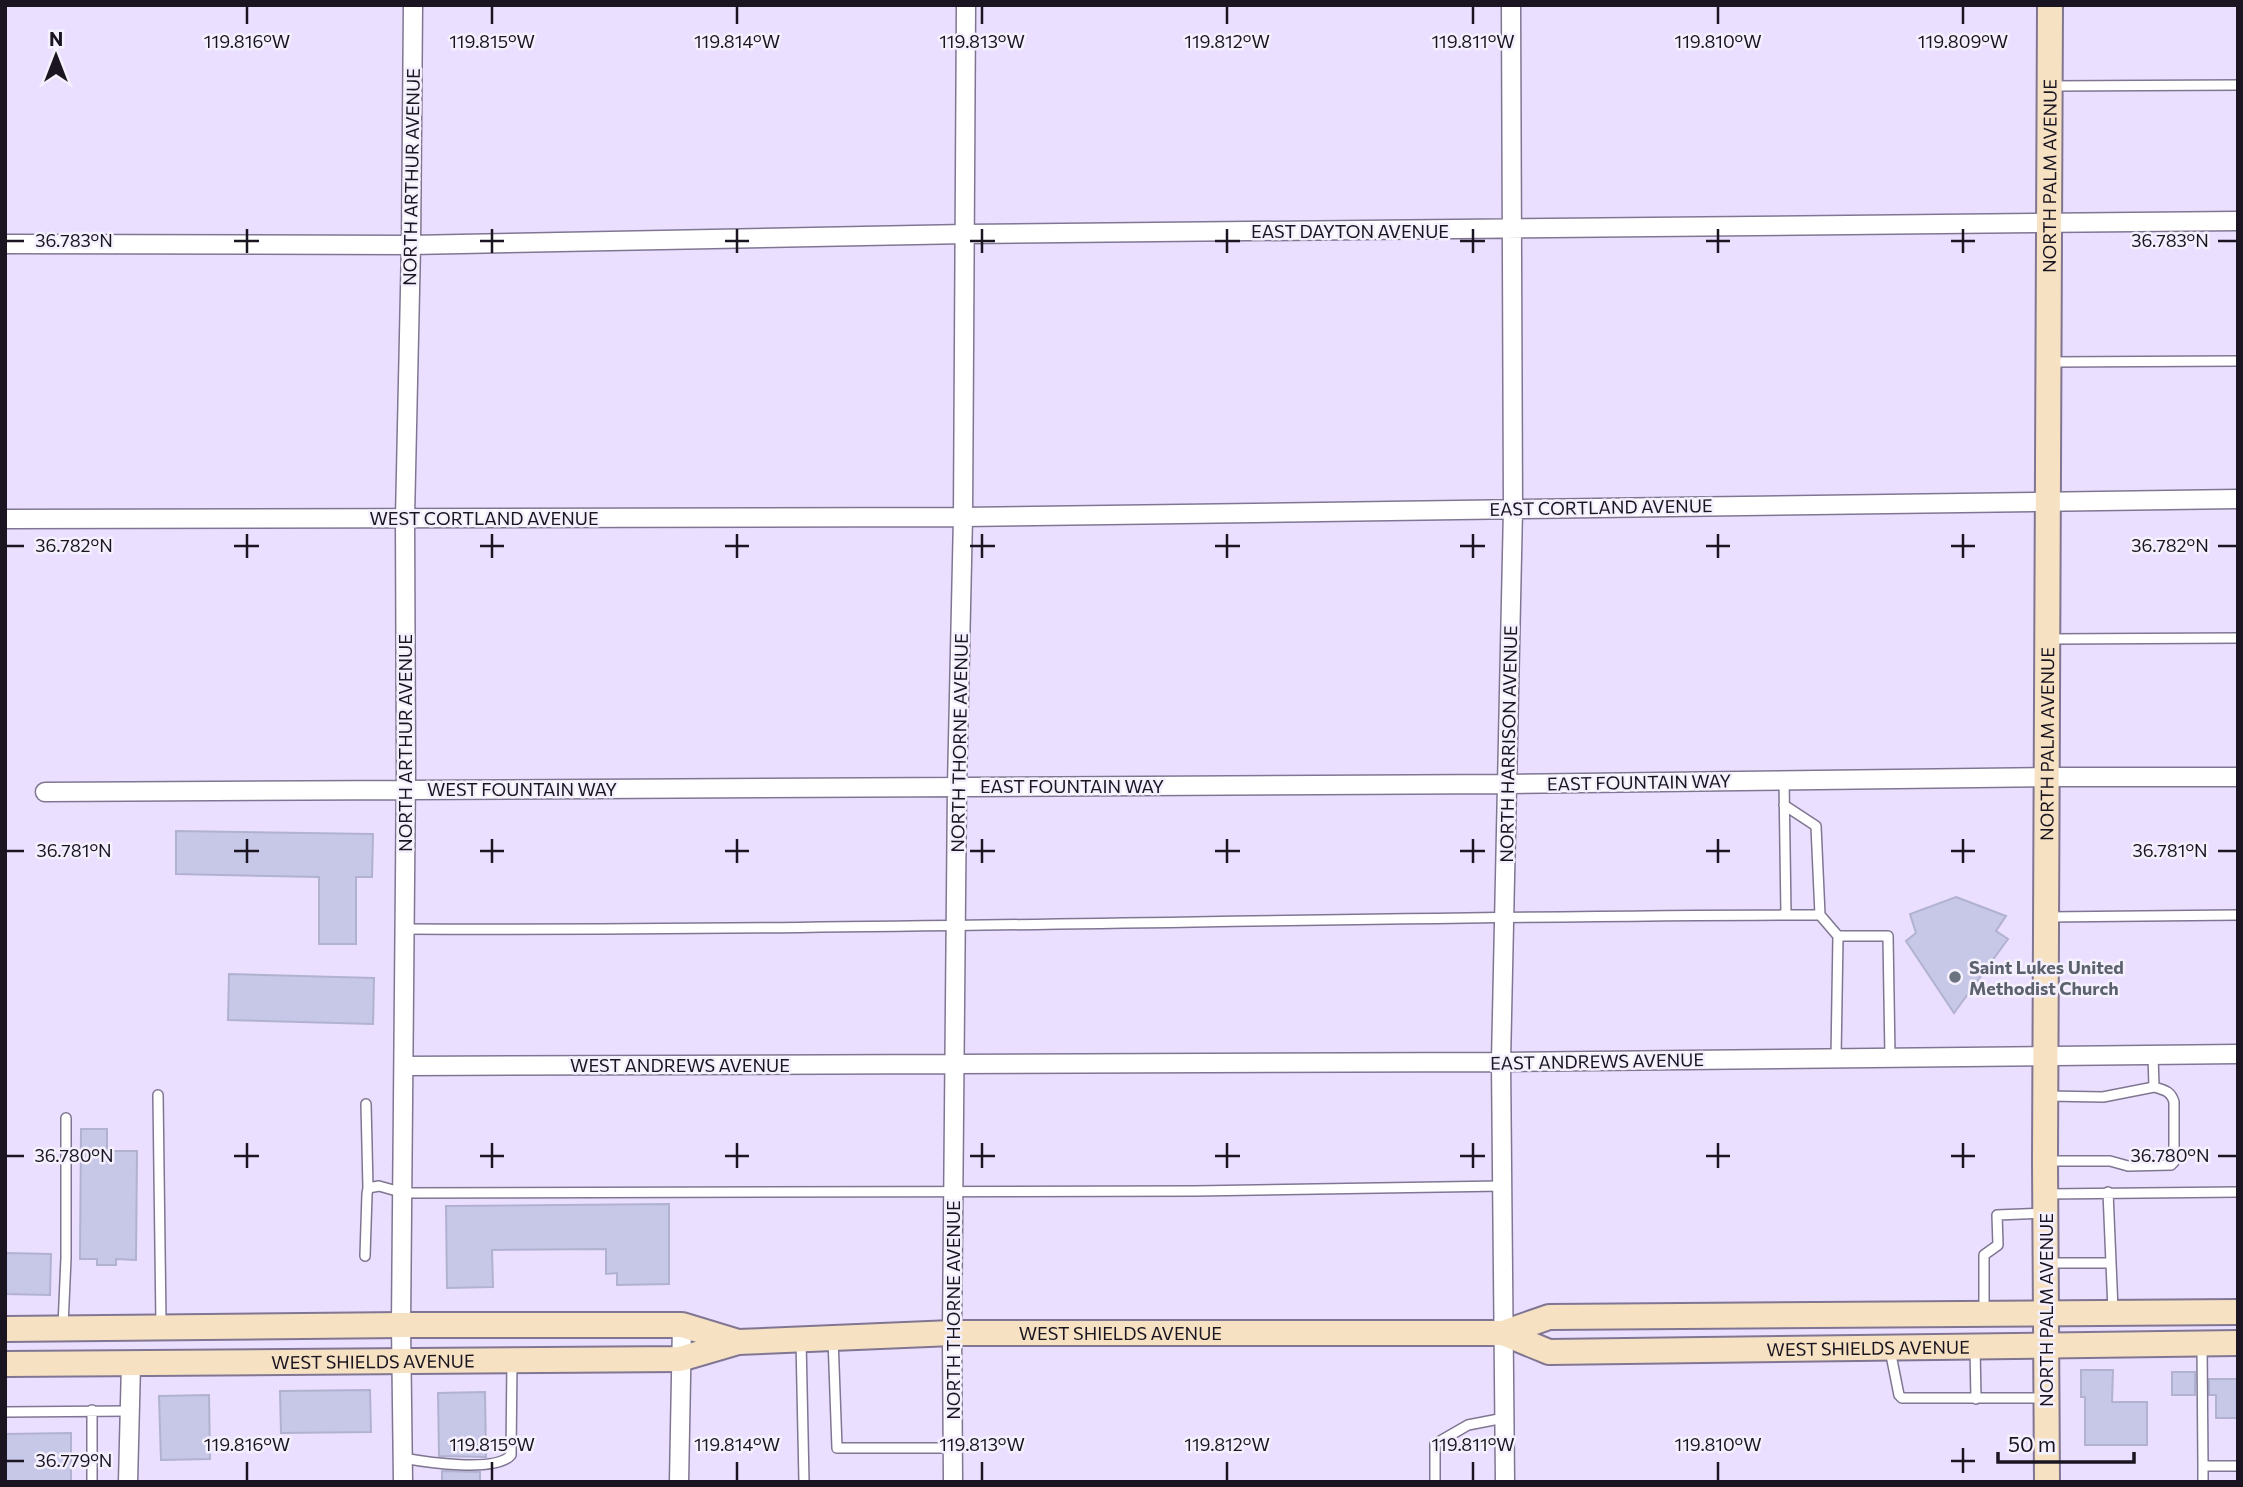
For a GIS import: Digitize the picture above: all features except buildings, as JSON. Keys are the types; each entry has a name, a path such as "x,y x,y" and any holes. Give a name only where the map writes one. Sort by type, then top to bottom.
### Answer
{"main road":[{"name":"NORTH PALM AVENUE","path":"2047,1482 2045,1161 2050,5"},
{"name":"WEST SHIELDS AVENUE","path":"5,1364 680,1359 738,1342 952,1332 1503,1333 1549,1317 2238,1312"},
{"name":"WEST SHIELDS AVENUE","path":"5,1329 682,1325 738,1342"},
{"path":"131,1364 146,1347 232,1340 269,1326"},
{"name":"WEST SHIELDS AVENUE","path":"1503,1333 1549,1352 2238,1343"}],"street":[{"name":"NORTH ARTHUR AVENUE","path":"403,1482 401,1325 404,1193 405,518 413,5"},
{"name":"NORTH THORNE AVENUE","path":"953,1482 952,1332 966,234 966,5"},
{"name":"NORTH HARRISON AVENUE","path":"1505,1482 1501,1062 1513,509 1511,5"},
{"name":"EAST DAYTON AVENUE","path":"5,244 411,244 966,234 2238,221"},
{"name":"EAST CORTLAND AVENUE","path":"963,517 2238,499"},
{"name":"WEST CORTLAND AVENUE","path":"5,519 963,517"},
{"name":"EAST FOUNTAIN WAY","path":"957,786 1507,784 2238,776"},
{"name":"WEST FOUNTAIN WAY","path":"45,792 957,786"},
{"name":"EAST ANDREWS AVENUE","path":"956,1065 2238,1054"},
{"name":"WEST ANDREWS AVENUE","path":"404,1066 956,1065"},
{"path":"680,1482 682,1325"},
{"path":"128,1482 131,1364"}],"lane":[{"path":"2050,86 2238,85"},
{"path":"2049,362 2238,361"},
{"path":"2048,639 2238,638"},
{"path":"1784,780 1786,915"},
{"path":"1784,805 1816,827 1820,915 1838,936 1836,1058"},
{"path":"405,929 956,925 1505,916 1820,915"},
{"path":"2047,917 2238,915"},
{"path":"1838,936 1888,936 1889,1057"},
{"path":"2153,1055 2154,1087"},
{"path":"2045,1161 2110,1161 2128,1166 2171,1166 2174,1162 2173,1096 2167,1091 2154,1087 2103,1097 2046,1096"},
{"path":"158,1095 162,1328"},
{"path":"365,1256 368,1188 366,1104"},
{"path":"63,1328 66,1118"},
{"path":"368,1188 379,1186 404,1193 954,1192 1502,1186"},
{"path":"2108,1192 2113,1312"},
{"path":"1984,1314 1984,1255 1998,1245 1997,1214 2108,1192 2238,1192"},
{"path":"2046,1263 2111,1263"},
{"path":"833,1338 837,1448 953,1448"},
{"path":"801,1339 804,1482"},
{"path":"2202,1344 2203,1482"},
{"path":"1975,1346 1976,1399"},
{"path":"1890,1348 1899,1395 1902,1398 2046,1398"},
{"path":"402,1458 433,1464 494,1464 506,1461 511,1455 512,1359"},
{"path":"92,1410 92,1482"},
{"path":"5,1412 128,1411"},
{"path":"1435,1482 1435,1444 1468,1426 1504,1419"},
{"path":"2203,1466 2238,1466"}],"place":[{"name":"Saint Lukes United Methodist Church","path":"1955,977"}]}
